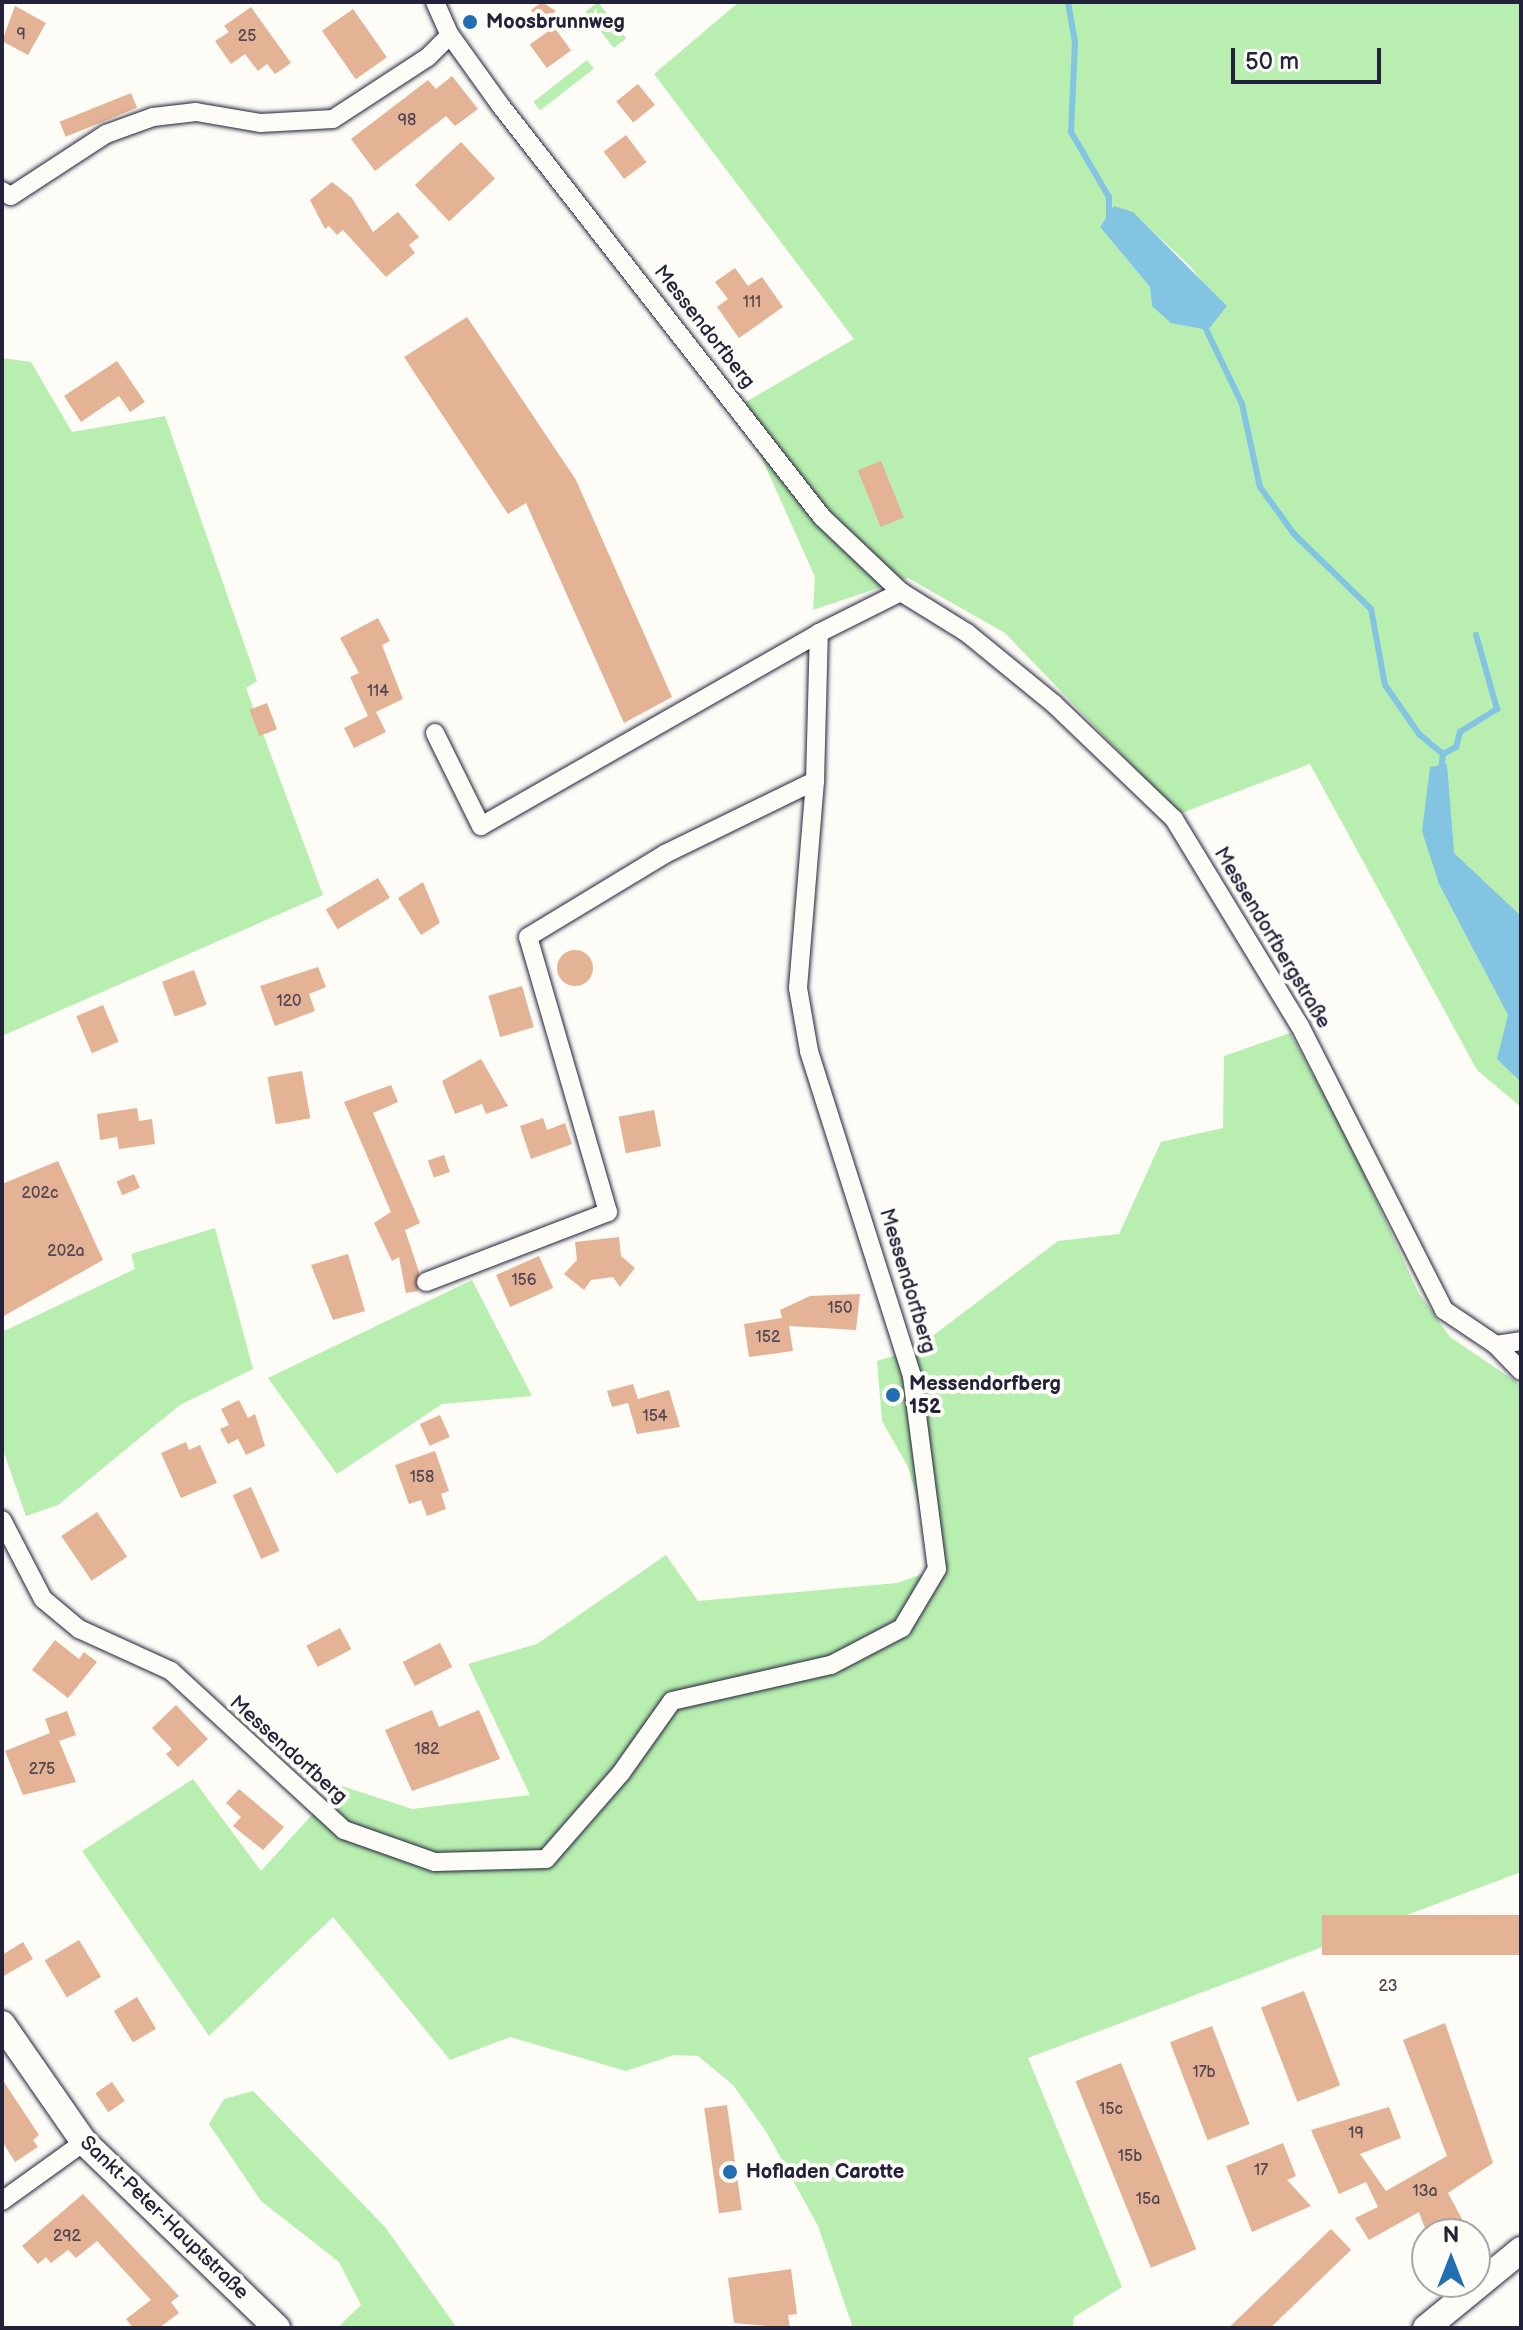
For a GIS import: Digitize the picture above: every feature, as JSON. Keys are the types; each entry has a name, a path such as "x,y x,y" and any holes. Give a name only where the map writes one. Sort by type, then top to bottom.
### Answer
{"main road":[{"name":"Sankt-Peter-Hauptstraße","path":"2,2024 84,2142 277,2328"},
{"path":"1426,2328 1521,2250"}],"street":[{"name":"Messendorfberg","path":"435,2 450,35 822,517 901,592"},
{"path":"2,191 11,196 106,134 153,117 196,112 261,123 333,119 428,57 450,35"},
{"path":"435,733 481,826 819,633 901,592"},
{"name":"Messendorfbergstraße","path":"901,592 967,633 1043,695 1174,819 1300,1026 1444,1310 1496,1345 1521,1371"},
{"name":"Messendorfberg","path":"2,1520 43,1599 79,1629 171,1671 344,1830 435,1862 546,1859 621,1773 672,1701 809,1672 902,1628 937,1569 912,1376 809,1051 798,988 815,781 819,633"},
{"path":"426,1282 608,1212 528,937 665,854 815,781"},
{"path":"1496,1345 1521,1341"},
{"path":"2,2201 84,2142"}],"green space":[{"path":"598,2 626,38 614,48 585,12"},
{"path":"739,2 1521,2 1521,1107 1477,1070 1310,764 1179,814 1005,633 908,578 813,610 815,577 755,443 730,411 854,339 654,74","holes":["1133,213 1189,265 1214,296 1152,306 1150,287 1100,227"]},
{"path":"587,60 594,69 540,111 533,102"},
{"path":"2,358 31,362 72,432 165,416 257,681 246,688 323,895 2,1036"},
{"path":"1290,1033 1350,1143 1418,1292 1450,1337 1521,1385 1521,1872 1028,2058 1122,2287 1074,2317 1073,2328 853,2328 818,2226 767,2133 733,2085 698,2056 674,2055 626,2071 510,2037 450,2060 333,1917 209,2036 82,1851 193,1779 261,1871 339,1785 412,1809 530,1795 468,1664 537,1644 666,1555 698,1601 897,1583 937,1569 908,1467 882,1421 877,1361 914,1350 1058,1241 1119,1234 1161,1142 1223,1128 1224,1056"},
{"path":"215,1228 253,1369 180,1405 58,1505 26,1516 2,1447 2,1332 135,1269 131,1254"},
{"path":"472,1280 532,1396 442,1404 337,1474 268,1378"},
{"path":"253,2091 385,2227 457,2328 337,2328 361,2305 339,2262 261,2201 209,2124 224,2099"}],"water":[{"path":"1114,206 1133,212 1227,306 1208,330 1171,323 1152,306 1150,287 1100,227"},
{"path":"1447,764 1454,853 1521,916 1521,1082 1497,1059 1508,1015 1439,884 1422,831 1430,767"}],"building":[{"path":"542,2 556,11 541,22 531,10"},
{"path":"15,6 46,23 28,55 2,41"},
{"path":"251,7 291,63 275,74 267,64 258,71 245,54 231,64 215,41 229,32 224,26"},
{"path":"353,9 387,57 356,79 322,31"},
{"path":"554,27 571,50 547,68 530,45"},
{"path":"452,76 478,109 455,126 446,116 375,171 351,139 428,80 436,89"},
{"path":"638,84 655,105 633,123 616,102"},
{"path":"131,93 137,108 66,137 60,122"},
{"path":"626,135 646,162 624,179 604,152"},
{"path":"461,142 495,179 449,222 415,185"},
{"path":"332,182 352,198 373,232 398,212 419,237 409,245 415,253 386,277 343,230 337,235 329,226 325,229 310,200"},
{"path":"735,268 748,286 762,277 783,307 739,338 717,307 728,299 715,282"},
{"path":"467,317 576,480 672,697 624,723 526,503 508,514 404,357"},
{"path":"117,361 145,402 130,412 119,396 81,422 64,396"},
{"path":"881,461 904,518 881,527 858,470"},
{"path":"378,618 390,641 382,645 403,699 376,712 386,732 354,748 344,728 368,716 350,677 359,673 340,638"},
{"path":"267,703 277,729 259,736 249,710"},
{"path":"378,878 390,898 338,929 326,909"},
{"path":"423,882 440,923 421,935 398,898"},
{"path":"575,950 588,955 593,968 588,981 575,986 562,981 557,968 562,955"},
{"path":"318,967 326,987 309,994 315,1011 275,1026 260,986"},
{"path":"194,970 207,1005 175,1016 162,982"},
{"path":"522,986 534,1027 500,1037 488,996"},
{"path":"103,1005 119,1042 92,1053 76,1016"},
{"path":"481,1059 508,1106 486,1114 482,1104 455,1114 442,1081"},
{"path":"302,1071 310,1118 276,1124 268,1077"},
{"path":"391,1085 398,1102 373,1113 420,1223 405,1230 419,1272 418,1291 406,1293 399,1257 392,1261 374,1223 391,1212 344,1102"},
{"path":"137,1108 139,1121 152,1119 155,1144 119,1149 117,1137 100,1140 97,1114"},
{"path":"654,1110 661,1146 626,1153 619,1117"},
{"path":"543,1118 547,1130 565,1123 572,1144 531,1159 520,1126"},
{"path":"444,1155 450,1172 434,1178 428,1161"},
{"path":"58,1161 103,1260 2,1317 2,1184"},
{"path":"134,1174 140,1188 122,1195 117,1181"},
{"path":"619,1237 621,1256 635,1268 620,1287 613,1277 591,1280 584,1290 564,1274 577,1260 575,1242"},
{"path":"348,1254 365,1311 333,1320 311,1265"},
{"path":"539,1256 553,1288 510,1307 496,1275"},
{"path":"860,1294 856,1330 789,1326 793,1351 749,1357 744,1324 782,1318 780,1310 810,1296"},
{"path":"633,1384 638,1399 669,1390 680,1427 637,1434 628,1403 612,1407 607,1391"},
{"path":"239,1400 248,1418 255,1414 265,1446 246,1455 238,1439 228,1444 220,1429 229,1425 221,1409"},
{"path":"440,1415 450,1437 430,1446 420,1424"},
{"path":"186,1442 189,1450 200,1445 217,1483 181,1498 161,1453"},
{"path":"435,1451 449,1491 441,1494 446,1509 427,1516 421,1500 409,1504 395,1465"},
{"path":"251,1487 279,1551 261,1559 233,1495"},
{"path":"97,1512 127,1557 92,1581 61,1536"},
{"path":"340,1628 351,1649 318,1667 306,1646"},
{"path":"55,1640 79,1659 84,1652 97,1662 68,1698 32,1670"},
{"path":"440,1643 452,1667 415,1686 403,1662"},
{"path":"176,1705 208,1739 178,1767 166,1754 172,1749 152,1728"},
{"path":"432,1710 439,1727 479,1710 500,1759 412,1791 385,1730"},
{"path":"67,1711 76,1735 59,1741 76,1782 23,1795 5,1751 50,1733 45,1719"},
{"path":"239,1789 284,1827 263,1850 233,1826 241,1817 226,1803"},
{"path":"1322,1915 1521,1915 1521,1955 1322,1955"},
{"path":"79,1940 101,1977 67,1997 45,1961"},
{"path":"23,1942 33,1959 2,1977 2,1955"},
{"path":"1304,1991 1340,2085 1297,2102 1261,2007"},
{"path":"137,1997 156,2029 133,2043 114,2011"},
{"path":"1445,2023 1493,2163 1448,2193 1461,2218 1421,2218 1419,2212 1369,2240 1355,2218 1378,2207 1366,2182 1339,2194 1311,2130 1389,2107 1401,2138 1360,2154 1386,2191 1447,2156 1403,2040"},
{"path":"1212,2026 1250,2124 1208,2140 1170,2042"},
{"path":"1121,2063 1196,2249 1151,2268 1076,2081"},
{"path":"2,2079 39,2135 33,2140 38,2147 15,2162 2,2141"},
{"path":"112,2082 125,2101 108,2112 95,2093"},
{"path":"727,2105 742,2210 719,2213 704,2108"},
{"path":"1283,2143 1296,2176 1287,2180 1311,2206 1252,2232 1226,2166"},
{"path":"83,2194 179,2296 171,2302 179,2313 159,2328 133,2328 126,2319 151,2300 97,2241 76,2258 68,2250 51,2263 46,2257 38,2264 22,2246"},
{"path":"1331,2229 1351,2250 1270,2328 1228,2328"},
{"path":"791,2269 797,2314 788,2315 790,2328 734,2323 728,2278"}],"waterway":[{"path":"1068,2 1075,42 1071,132 1109,197 1109,217"},
{"path":"1204,325 1242,404 1260,487 1294,534 1371,609 1385,685 1419,734 1443,754 1441,771"},
{"path":"1443,754 1456,747 1460,732 1497,709 1476,635"}],"place":[{"name":"Moosbrunnweg","path":"470,22"},
{"name":"Messendorfberg 152","path":"893,1395"},
{"name":"Hofladen Carotte","path":"730,2172"}]}
